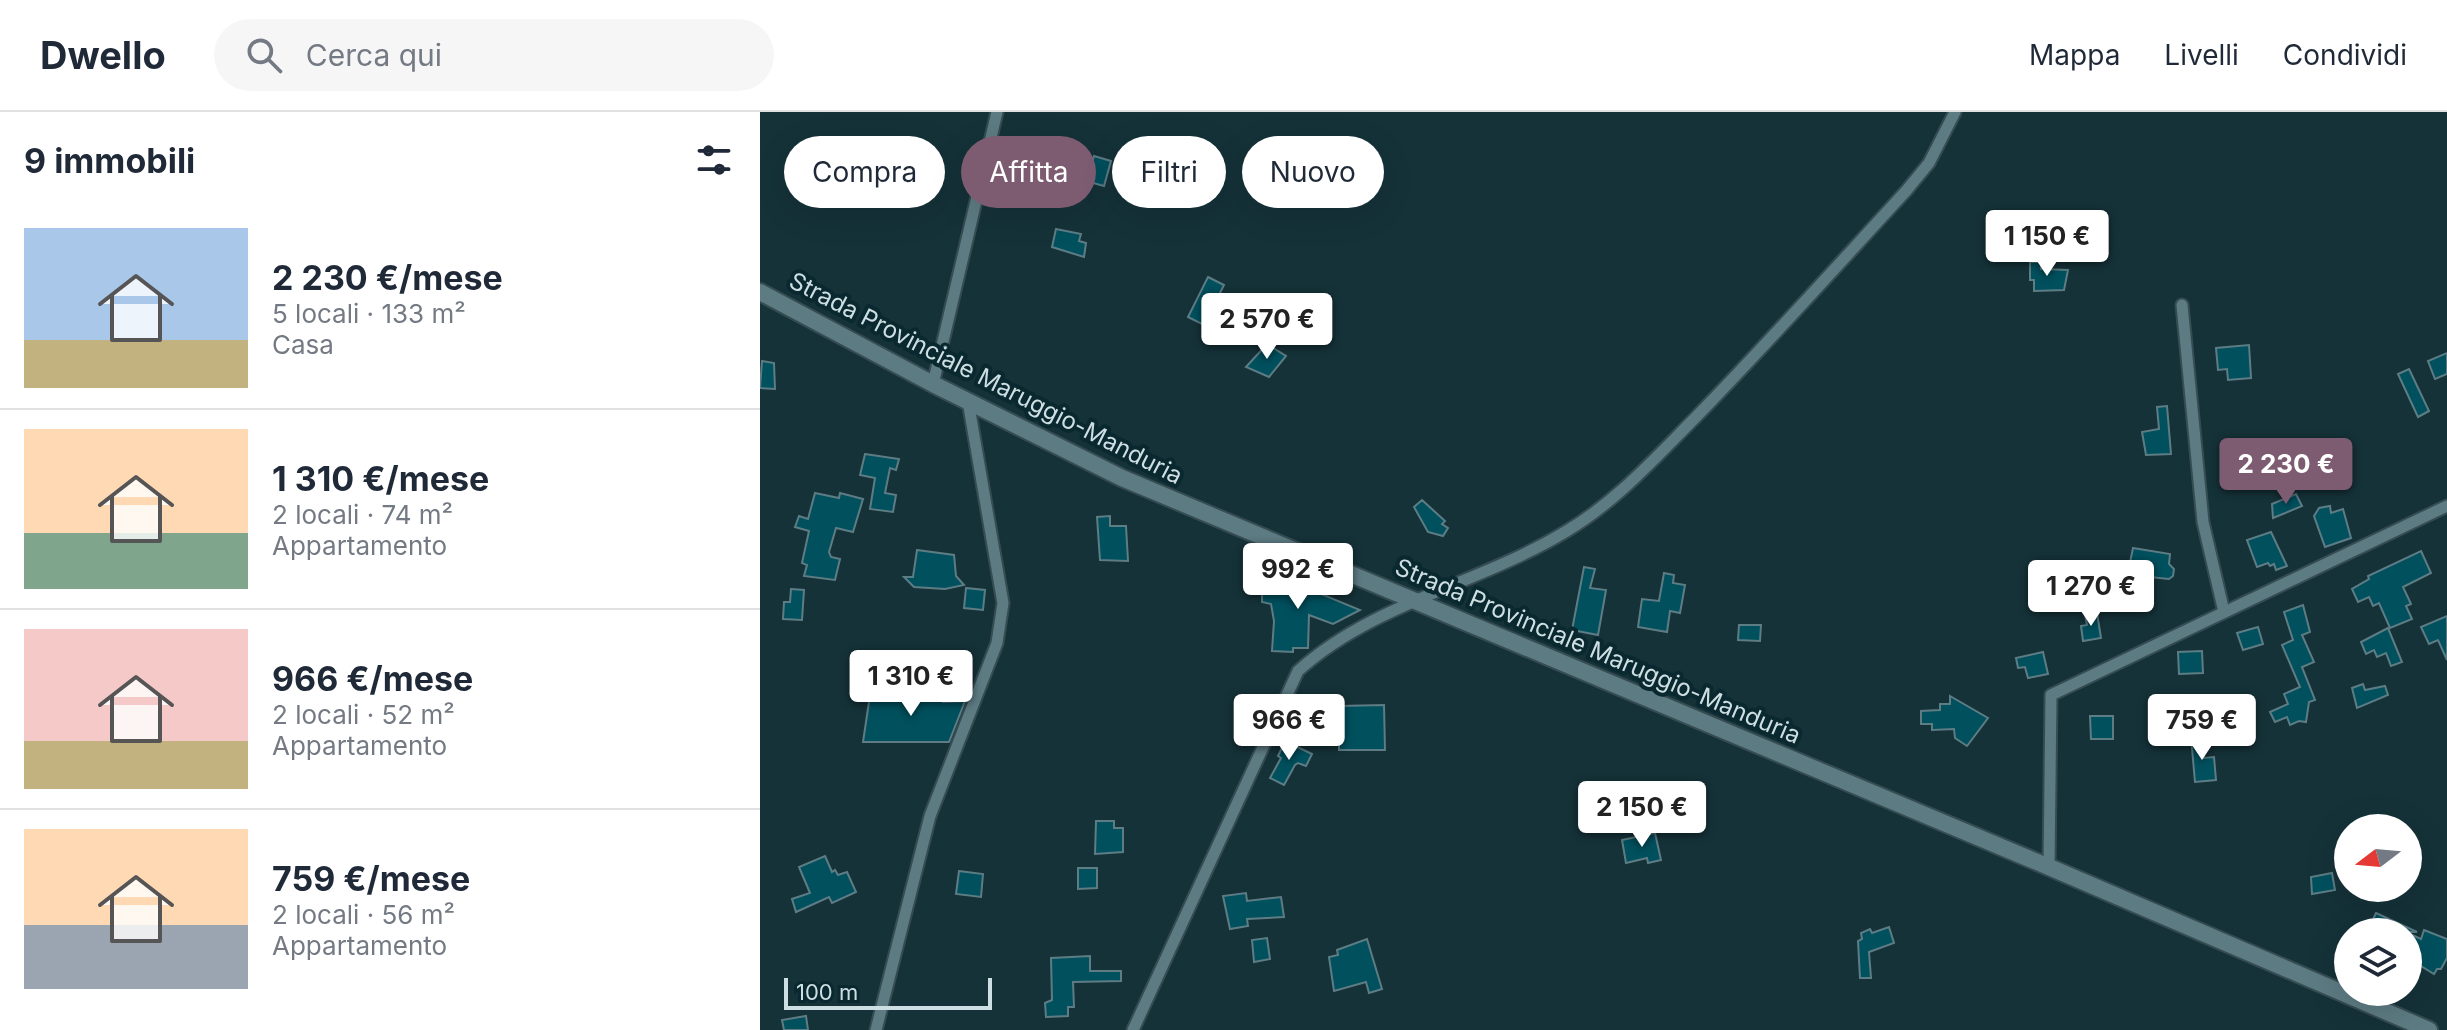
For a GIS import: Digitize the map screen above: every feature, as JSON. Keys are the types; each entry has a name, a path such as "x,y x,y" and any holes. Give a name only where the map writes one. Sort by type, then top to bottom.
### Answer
{"main road":[{"name":"Strada Provinciale Maruggio-Manduria","path":"760,292 933,384 1122,478 2429,1030"}],"street":[{"path":"933,384 997,112"},
{"path":"1133,1030 1298,671 1321,650 1416,600 1565,533 1634,480 1726,386 1906,191 1929,163 1955,112"},
{"path":"2182,305 2203,522 2224,612"},
{"path":"876,1030 930,816 997,643 1003,603 968,401"},
{"path":"2049,867 2051,695 2447,506"}],"building":[{"path":"1096,157 1111,161 1104,186 1096,184"},
{"path":"1056,229 1081,234 1079,241 1086,243 1084,257 1052,247"},
{"path":"2030,262 2041,262 2041,269 2068,270 2064,290 2034,291 2034,280 2030,280"},
{"path":"1208,277 1224,285 1204,325 1188,317"},
{"path":"1267,344 1286,356 1269,377 1246,367"},
{"path":"2249,345 2251,378 2228,380 2227,369 2218,370 2216,348"},
{"path":"2447,353 2447,374 2435,379 2428,361"},
{"path":"762,361 774,363 775,389 760,388"},
{"path":"2409,369 2429,411 2418,417 2398,374"},
{"path":"2167,406 2171,454 2146,455 2142,432 2159,429 2157,407"},
{"path":"865,454 899,459 896,470 890,468 885,493 896,495 893,512 870,509 875,478 860,475"},
{"path":"815,493 839,498 840,493 863,499 853,532 836,528 829,552 831,557 840,559 835,580 804,576 807,565 802,563 809,531 795,527 799,516 808,519"},
{"path":"2296,494 2302,506 2273,518 2272,504"},
{"path":"1422,500 1445,521 1442,524 1448,528 1443,536 1428,532 1414,507"},
{"path":"2330,506 2331,513 2343,509 2351,538 2325,547 2314,516 2319,508"},
{"path":"1110,516 1110,526 1126,526 1128,561 1100,560 1097,517"},
{"path":"2271,532 2287,566 2276,570 2274,564 2270,566 2268,563 2257,567 2247,540"},
{"path":"2133,548 2170,554 2173,576 2169,579 2150,577 2150,582 2132,582 2127,577"},
{"path":"917,550 954,555 956,576 964,585 945,589 914,587 904,577 913,577"},
{"path":"2421,551 2431,573 2403,587 2411,604 2406,606 2412,619 2390,628 2379,603 2373,606 2369,597 2358,602 2352,589 2369,579 2368,576"},
{"path":"1584,567 1595,569 1590,588 1606,590 1598,635 1572,630"},
{"path":"1262,570 1360,610 1333,624 1309,615 1308,648 1293,648 1293,652 1272,651 1274,621 1271,604 1262,602"},
{"path":"1664,573 1674,575 1673,583 1685,585 1680,613 1670,611 1667,632 1638,627 1642,599 1659,601"},
{"path":"966,588 985,590 983,610 964,608"},
{"path":"791,589 804,590 802,620 783,619 784,602 790,602"},
{"path":"2303,605 2310,632 2302,635 2314,662 2302,667 2315,700 2309,702 2306,722 2290,725 2287,717 2275,722 2270,712 2288,704 2284,694 2300,687 2282,645 2293,640 2284,612"},
{"path":"2097,613 2101,638 2083,641 2081,626 2087,625 2085,615"},
{"path":"2447,616 2447,660 2438,640 2429,644 2421,627"},
{"path":"1739,625 1761,625 1760,641 1738,640"},
{"path":"2258,627 2263,644 2243,650 2237,633"},
{"path":"2388,628 2402,662 2391,666 2386,653 2377,657 2374,650 2366,654 2361,642"},
{"path":"2202,651 2203,673 2179,674 2178,652"},
{"path":"2043,652 2048,674 2028,678 2025,667 2018,668 2016,658"},
{"path":"2363,684 2365,690 2385,686 2388,695 2357,708 2352,688"},
{"path":"943,690 943,702 965,701 949,742 863,742 870,695"},
{"path":"2181,695 2182,709 2158,712 2156,700"},
{"path":"1950,696 1988,718 1967,746 1955,738 1954,729 1932,730 1932,724 1921,724 1921,711 1940,710 1940,704 1950,704"},
{"path":"1384,705 1385,750 1339,750 1339,706"},
{"path":"2090,716 2113,716 2113,739 2091,739"},
{"path":"2191,737 2205,737 2204,758 2214,757 2216,780 2195,782"},
{"path":"1285,741 1312,754 1306,766 1295,765 1284,785 1270,778 1281,758 1278,756"},
{"path":"1096,821 1114,821 1114,828 1123,828 1123,852 1095,854"},
{"path":"1655,833 1661,860 1648,863 1647,858 1626,863 1622,840"},
{"path":"825,856 832,872 835,870 838,875 847,872 856,892 832,903 829,897 796,912 792,899 810,893 799,867"},
{"path":"1078,868 1097,868 1097,888 1078,889"},
{"path":"959,871 983,874 981,897 956,894"},
{"path":"2332,873 2334,890 2312,894 2311,877"},
{"path":"1246,893 1247,901 1281,897 1284,917 1247,919 1248,926 1230,929 1223,896"},
{"path":"1889,927 1894,943 1869,952 1871,978 1860,978 1858,941 1862,939 1861,933"},
{"path":"2424,930 2447,939 2447,958 2434,974 2422,967"},
{"path":"1267,938 1270,959 1254,962 1252,940"},
{"path":"1367,939 1382,989 1369,993 1366,982 1334,991 1329,957 1338,955 1337,950"},
{"path":"1090,956 1090,971 1121,971 1121,981 1073,982 1074,1007 1068,1007 1068,1016 1046,1017 1045,1003 1052,1000 1051,958"},
{"path":"806,1016 808,1030 784,1030 782,1020"}]}
